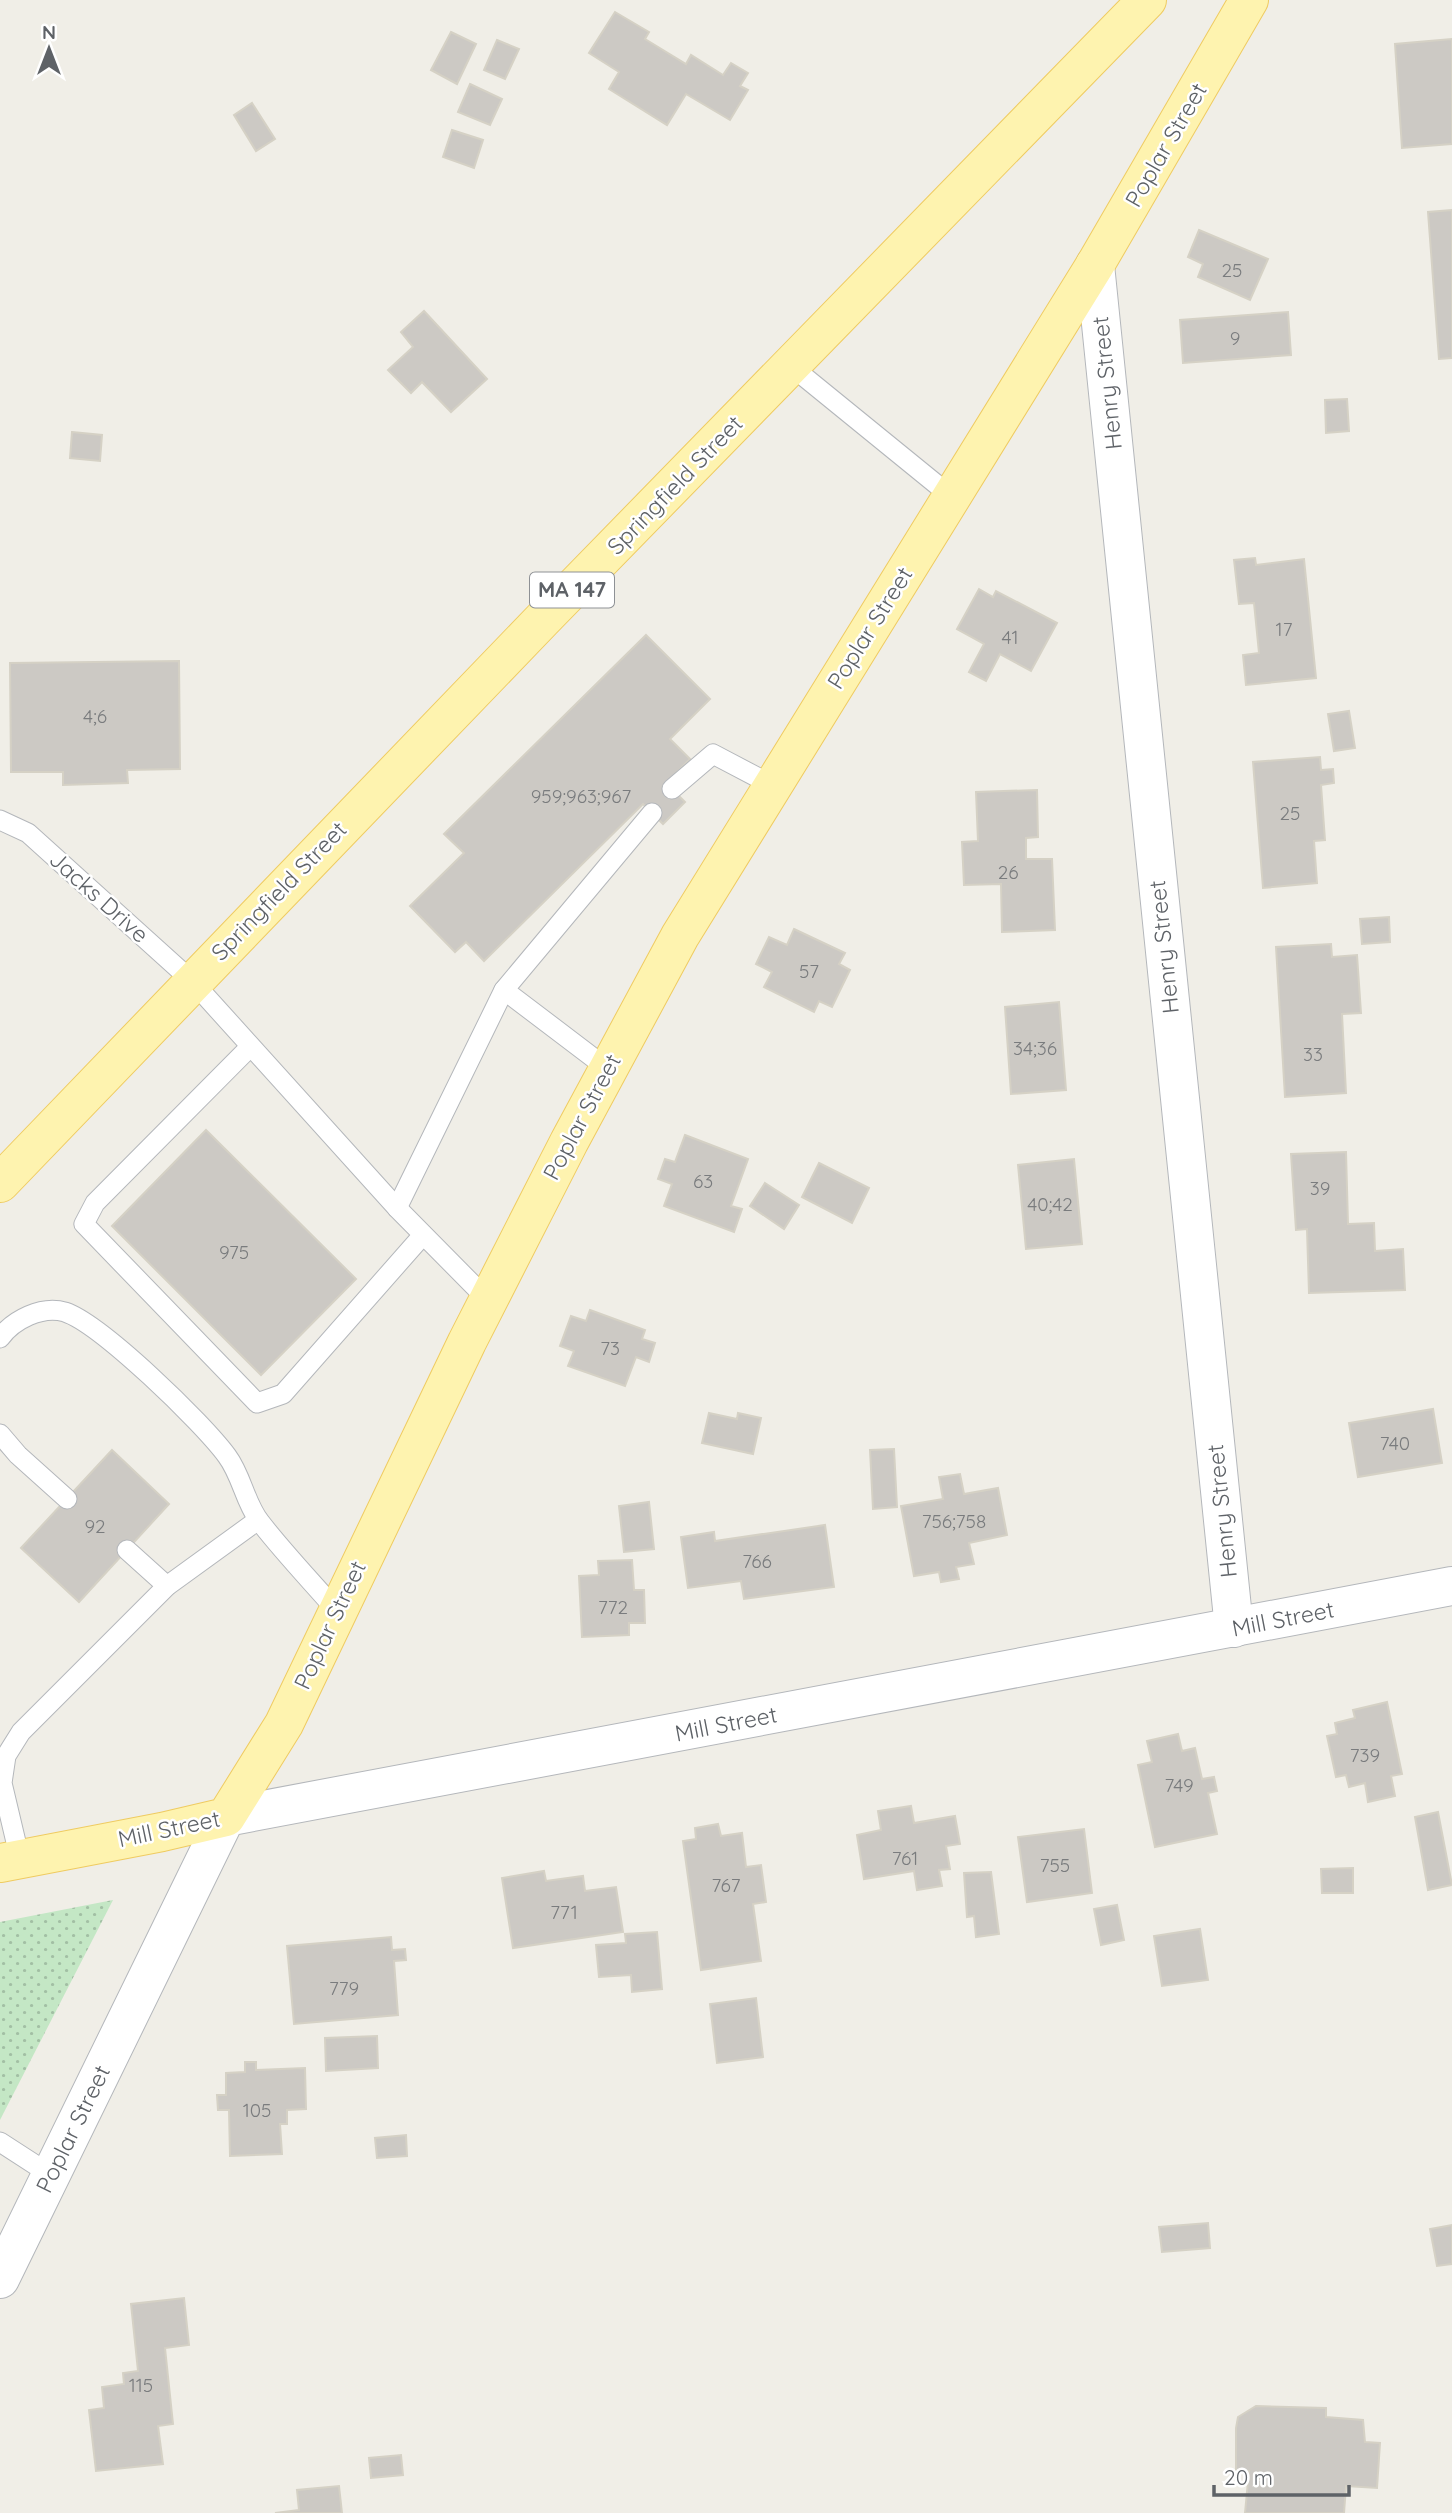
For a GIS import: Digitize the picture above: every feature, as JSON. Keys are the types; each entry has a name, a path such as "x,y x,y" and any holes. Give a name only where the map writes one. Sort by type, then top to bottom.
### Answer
{"main road":[{"name":"Springfield Street","path":"0,1183 192,981 1147,0"},
{"name":"Poplar Street","path":"226,1817 284,1724 488,1300 680,936 1095,265 1249,0"},
{"name":"Mill Street","path":"10,1861 226,1817"}],"street":[{"name":"Henry Street","path":"1095,265 1234,1628"},
{"name":"Mill Street","path":"226,1817 1452,1586"},
{"name":"Poplar Street","path":"0,2279 226,1817"}],"lane":[{"path":"790,366 952,497"},
{"path":"672,789 713,754 772,785"},
{"path":"397,1208 504,990 652,813"},
{"name":"Jacks Drive","path":"0,820 29,833 192,981 397,1208 488,1300"},
{"path":"504,990 608,1069"},
{"path":"250,1047 95,1203 85,1224 257,1403 283,1394 423,1235"},
{"path":"0,1338 20,1320 45,1311 63,1311 84,1321 150,1377 226,1454 238,1471 258,1520 337,1611"},
{"path":"0,1434 18,1455 67,1499"},
{"path":"10,1861 2,1783 6,1756 21,1732 167,1586 258,1520"},
{"path":"127,1550 167,1586"},
{"path":"0,2142 51,2175"}],"green space":[{"path":"113,1900 0,2120 0,1922"}],"building":[{"path":"615,12 649,32 645,39 686,64 691,55 723,75 731,63 748,73 740,86 748,90 730,120 686,94 667,125 609,89 619,72 589,53"},
{"path":"451,32 476,44 457,84 431,70"},
{"path":"1452,39 1452,144 1402,148 1395,44"},
{"path":"497,40 519,49 505,79 484,70"},
{"path":"470,84 502,99 490,125 458,112"},
{"path":"252,103 275,139 256,151 234,115"},
{"path":"452,130 483,140 474,168 443,157"},
{"path":"1452,210 1452,358 1439,359 1428,212"},
{"path":"1199,230 1268,259 1250,300 1198,277 1203,264 1188,257"},
{"path":"424,311 487,379 451,412 422,382 411,393 388,370 413,347 401,332"},
{"path":"1288,312 1291,355 1183,363 1180,320"},
{"path":"1347,399 1349,431 1326,433 1325,400"},
{"path":"72,432 102,435 100,461 70,458"},
{"path":"1255,558 1256,565 1304,559 1316,678 1246,685 1243,655 1259,653 1254,603 1239,604 1234,560"},
{"path":"979,589 993,597 996,591 1057,623 1031,671 1000,654 986,681 969,672 984,644 957,629"},
{"path":"646,635 710,699 670,739 690,759 666,783 685,802 663,824 643,804 484,961 466,942 455,952 410,906 464,853 444,834"},
{"path":"179,661 180,769 127,770 128,783 63,785 63,772 11,772 10,663"},
{"path":"1349,711 1355,748 1334,751 1328,714"},
{"path":"1320,757 1321,770 1333,769 1334,783 1321,785 1325,840 1314,841 1317,883 1263,888 1253,762"},
{"path":"1037,790 1038,837 1026,838 1026,859 1052,859 1055,930 1002,932 1001,884 964,885 962,842 978,841 976,792"},
{"path":"1389,917 1390,942 1362,944 1360,919"},
{"path":"794,929 845,953 839,964 850,970 832,1007 819,1001 814,1012 764,987 772,972 756,964 769,937 787,945"},
{"path":"1331,944 1332,957 1357,955 1361,1013 1342,1014 1346,1093 1285,1097 1276,947"},
{"path":"1059,1002 1066,1090 1011,1094 1005,1007"},
{"path":"206,1130 356,1279 261,1375 112,1226"},
{"path":"685,1135 748,1159 731,1206 742,1209 734,1232 664,1206 672,1184 658,1179 665,1159 675,1162"},
{"path":"1346,1152 1348,1224 1374,1223 1375,1251 1403,1249 1405,1290 1309,1293 1307,1229 1296,1230 1291,1154"},
{"path":"1074,1159 1082,1244 1026,1249 1018,1165"},
{"path":"819,1163 869,1188 852,1223 802,1197"},
{"path":"765,1183 799,1205 784,1229 750,1206"},
{"path":"590,1310 645,1330 642,1339 655,1343 649,1362 636,1357 625,1386 568,1366 574,1351 560,1346 571,1316 586,1321"},
{"path":"1433,1409 1442,1463 1358,1477 1349,1423"},
{"path":"709,1413 737,1419 738,1413 761,1418 753,1454 702,1443"},
{"path":"894,1449 897,1507 873,1509 870,1450"},
{"path":"112,1450 169,1504 79,1602 21,1548"},
{"path":"960,1474 964,1494 998,1488 1007,1535 969,1543 974,1564 956,1567 959,1579 941,1582 939,1572 914,1576 901,1506 943,1499 939,1477"},
{"path":"649,1502 654,1549 624,1552 619,1506"},
{"path":"825,1525 834,1587 744,1599 741,1581 688,1588 681,1537 714,1532 715,1541"},
{"path":"632,1560 634,1590 644,1590 645,1623 629,1623 629,1635 582,1637 579,1576 599,1575 598,1561"},
{"path":"1387,1702 1402,1774 1391,1776 1395,1796 1368,1802 1365,1783 1349,1787 1346,1775 1336,1777 1327,1736 1337,1734 1335,1723 1355,1718 1353,1710"},
{"path":"1178,1734 1182,1751 1195,1748 1202,1779 1214,1777 1217,1791 1208,1793 1217,1834 1155,1847 1138,1765 1152,1762 1147,1741"},
{"path":"911,1806 914,1823 955,1816 960,1844 946,1846 950,1869 939,1870 942,1886 917,1890 914,1871 864,1879 857,1835 881,1830 878,1811"},
{"path":"1438,1812 1452,1885 1428,1890 1415,1817"},
{"path":"718,1824 721,1836 742,1833 746,1867 761,1865 766,1902 753,1904 761,1961 701,1970 683,1841 696,1839 695,1828"},
{"path":"1084,1829 1092,1893 1027,1902 1018,1837"},
{"path":"1353,1868 1353,1893 1322,1893 1321,1869"},
{"path":"544,1871 546,1881 583,1876 585,1891 616,1887 623,1932 513,1948 502,1878"},
{"path":"991,1872 999,1934 976,1937 974,1916 967,1917 964,1873"},
{"path":"1117,1905 1124,1940 1101,1945 1094,1909"},
{"path":"1200,1929 1208,1980 1162,1986 1154,1936"},
{"path":"657,1932 662,1989 632,1992 631,1975 599,1977 596,1945 626,1943 625,1934"},
{"path":"391,1937 392,1950 405,1949 406,1960 394,1961 398,2015 294,2024 287,1946"},
{"path":"756,1998 763,2057 717,2063 710,2004"},
{"path":"377,2036 378,2068 326,2071 325,2038"},
{"path":"245,2062 256,2062 256,2070 305,2068 306,2109 287,2110 287,2124 280,2124 282,2154 230,2156 229,2110 218,2110 217,2095 226,2095 226,2073 245,2072"},
{"path":"406,2135 407,2156 377,2158 375,2138"},
{"path":"1208,2223 1210,2248 1162,2252 1159,2227"},
{"path":"1452,2225 1452,2264 1437,2266 1430,2229"},
{"path":"184,2298 189,2345 165,2348 173,2424 158,2426 163,2464 96,2471 89,2410 104,2408 102,2387 124,2384 123,2373 138,2371 131,2304"},
{"path":"1256,2406 1326,2408 1326,2417 1363,2420 1365,2442 1380,2443 1377,2488 1346,2486 1344,2513 1245,2513 1249,2471 1236,2470 1236,2428 1238,2417"},
{"path":"401,2455 403,2475 371,2478 369,2458"},
{"path":"339,2486 342,2513 275,2513 299,2510 297,2490"}]}
